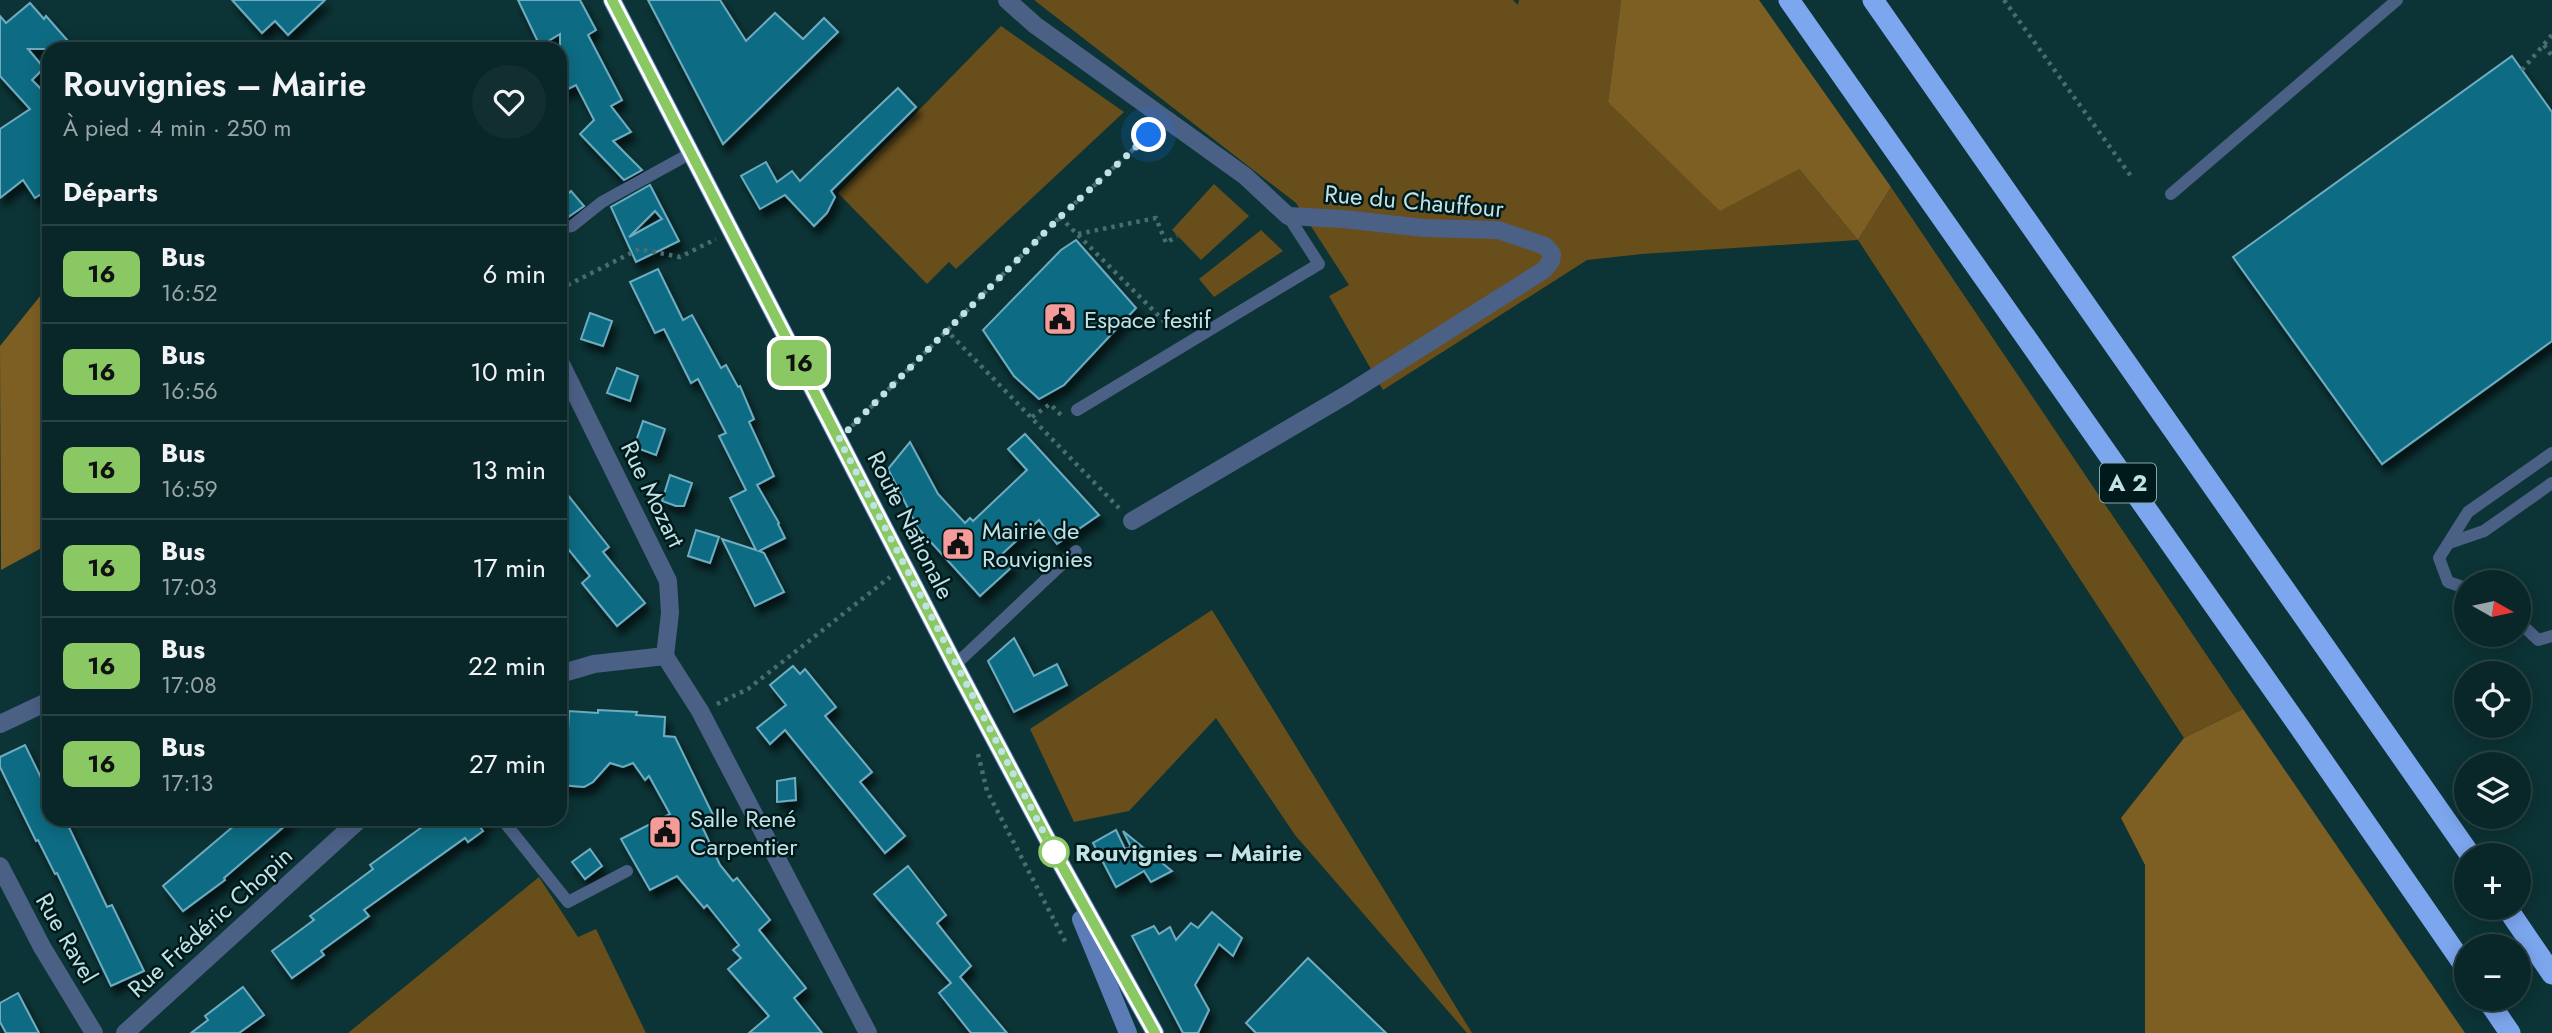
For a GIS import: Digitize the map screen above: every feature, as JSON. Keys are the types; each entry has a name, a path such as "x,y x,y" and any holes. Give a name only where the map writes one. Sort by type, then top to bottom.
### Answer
{"highway":[{"name":"A 2","path":"1789,0 2454,951"},
{"name":"A 2","path":"1873,0 2463,843"},
{"path":"2515,920 2552,974"},
{"path":"2495,1011 2510,1033"}],"main road":[{"name":"Route Nationale","path":"612,0 955,665 1052,848 1155,1033"},
{"name":"Route Nationale","path":"1052,848 1128,1033"}],"street":[{"name":"Rue du Chauffour","path":"1007,0 1035,25 1245,176 1288,216 1424,228 1498,230 1545,246 1552,254 1552,261 1544,270 1346,395 1132,521"},
{"name":"Rue Mozart","path":"567,376 668,581 670,612 665,656"},
{"path":"567,672 594,664 665,656 701,710 868,1033"},
{"path":"0,724 42,704"},
{"name":"Rue Frédéric Chopin","path":"125,1033 352,826"},
{"name":"Rue Ravel","path":"0,866 42,947 94,1033"}],"lane":[{"path":"2171,194 2397,0"},
{"path":"567,226 577,223 602,201 691,153"},
{"path":"1077,410 1319,264 1288,216"},
{"path":"2454,584 2448,582 2439,558 2468,512 2552,453"},
{"path":"2449,543 2484,531 2552,483"},
{"path":"955,665 1076,551"},
{"path":"2531,633 2538,640 2552,636"},
{"path":"508,826 568,902 627,871"}],"path":[{"path":"2004,0 2133,179"},
{"path":"2522,70 2552,36"},
{"path":"2544,44 2552,56"},
{"path":"839,439 1060,217 1167,118"},
{"path":"1060,217 1187,344"},
{"path":"1078,234 1156,218 1166,243 1177,236"},
{"path":"567,285 639,249 680,257 731,232"},
{"path":"951,335 1132,521"},
{"path":"1032,417 1049,404 1064,418 1077,410"},
{"path":"701,710 748,689 905,566"}],"shaded area":[{"path":"1034,0 1513,0 1518,5 1519,0 1621,0 1608,102 1799,169 1858,240 1587,260 1383,390 1329,296 1349,285 1296,203"},
{"path":"1621,0 1759,0 1891,187 1858,240 1799,169 1720,211 1608,102"},
{"path":"1001,26 1124,112 956,269 949,262 927,284 838,193"},
{"path":"1214,184 1249,216 1201,260 1172,230"},
{"path":"1891,187 2243,709 2184,738 1858,240"},
{"path":"1261,230 1283,251 1214,297 1199,279"},
{"path":"42,294 42,548 1,570 0,346"},
{"path":"1212,610 1472,1033 1467,1033 1295,835 1216,718 1129,811 1074,822 1030,729"},
{"path":"2243,709 2465,1033 2145,1033 2145,865 2121,818 2184,738"},
{"path":"539,877 578,937 596,929 646,1033 348,1033"}],"building":[{"path":"232,0 325,0 288,35 275,21 262,33"},
{"path":"518,0 580,0 596,30 588,35 622,100 611,106 631,132 613,141 642,170 624,180 580,134 594,120 576,85 567,90 567,42 560,42 560,34 547,42 538,42"},
{"path":"648,0 720,0 746,41 775,13 803,39 824,18 838,32 723,144"},
{"path":"30,3 44,19 46,16 69,42 42,42 42,49 28,49 42,66 42,70 32,80 42,90 42,194 35,198 23,180 0,198 0,129 30,109 0,76 0,16 6,23"},
{"path":"2512,56 2552,112 2552,341 2382,464 2233,257"},
{"path":"898,88 916,107 831,191 835,197 827,213 814,226 785,195 760,209 741,176 766,162 777,182 792,171 800,181"},
{"path":"650,185 679,241 636,262 611,207","holes":["655,211 662,219 629,237"]},
{"path":"571,191 584,206 567,218 567,195"},
{"name":"Espace festif","path":"1076,240 1136,308 1064,385 1039,399 1014,376 983,330 1061,250"},
{"path":"658,269 683,320 692,315 721,368 726,365 738,387 740,386 754,419 749,422 774,476 757,485 785,538 759,551 764,553 784,592 755,606 722,539 756,550 730,498 746,490 719,436 726,433 698,379 691,383 664,329 655,333 630,282"},
{"path":"590,313 612,321 603,346 581,339"},
{"path":"617,368 638,376 630,401 607,393"},
{"path":"643,421 665,429 656,455 634,447"},
{"path":"1025,434 1099,515 1057,544 1039,520 1001,555 1012,567 980,596 918,528 888,469 910,442 938,494 965,523 970,518 973,521 1027,470 1008,449"},
{"path":"670,475 692,483 684,506 662,501"},
{"path":"567,494 609,547 603,552 645,603 617,626 582,583 590,576 567,548"},
{"path":"696,530 719,537 710,563 688,556"},
{"path":"1014,638 1034,676 1057,664 1067,685 1014,712 988,661"},
{"path":"793,666 800,674 805,669 836,707 825,716 872,772 860,782 905,836 885,853 785,730 770,744 757,728 786,705 770,685"},
{"path":"598,710 637,712 636,715 665,717 664,736 675,737 713,815 700,822 720,865 733,881 737,878 770,920 759,930 806,988 794,998 822,1033 749,1033 769,1016 728,969 741,958 733,950 739,945 707,905 704,908 677,876 650,890 621,839 670,814 649,776 645,780 633,763 623,767 610,763 593,782 584,787 567,786 569,711 598,713"},
{"path":"25,745 42,780 42,826 68,826 107,907 112,905 144,971 111,986 57,873 55,874 38,840 36,841 0,767 0,757"},
{"path":"795,778 796,800 777,802 777,781"},
{"path":"234,826 285,826 224,878 225,880 183,911 163,886"},
{"path":"423,826 481,826 483,831 468,842 465,838 364,910 369,916 321,951 324,955 292,978 272,951 314,920 310,916 373,869 370,865"},
{"path":"1116,830 1125,849 1131,847 1123,831 1172,871 1151,882 1144,871 1116,887 1093,843"},
{"path":"590,849 602,866 585,879 572,862"},
{"path":"908,866 946,915 937,923 971,966 960,977 1007,1033 971,1033 939,993 951,983 874,894"},
{"path":"1212,912 1242,938 1233,956 1219,944 1195,985 1209,1010 1198,1033 1183,1033 1132,936 1154,926 1159,934 1170,927 1176,940 1191,923 1198,928"},
{"path":"1308,958 1386,1033 1256,1033 1246,1023"},
{"path":"243,987 264,1015 239,1033 191,1033 208,1020 205,1016"},
{"path":"18,993 39,1033 6,1033 0,1022 0,1003"}],"bus line":[{"name":"16","path":"612,0 955,665 1052,848 1155,1033"}],"place":[{"name":"Espace festif","path":"1060,319"},
{"name":"Mairie de Rouvignies","path":"958,544"},
{"name":"Salle René Carpentier","path":"665,832"},
{"name":"Rouvignies – Mairie","path":"1054,852"}],"route":[{"path":"1054,852 839,439 1060,217 1149,135"}]}
